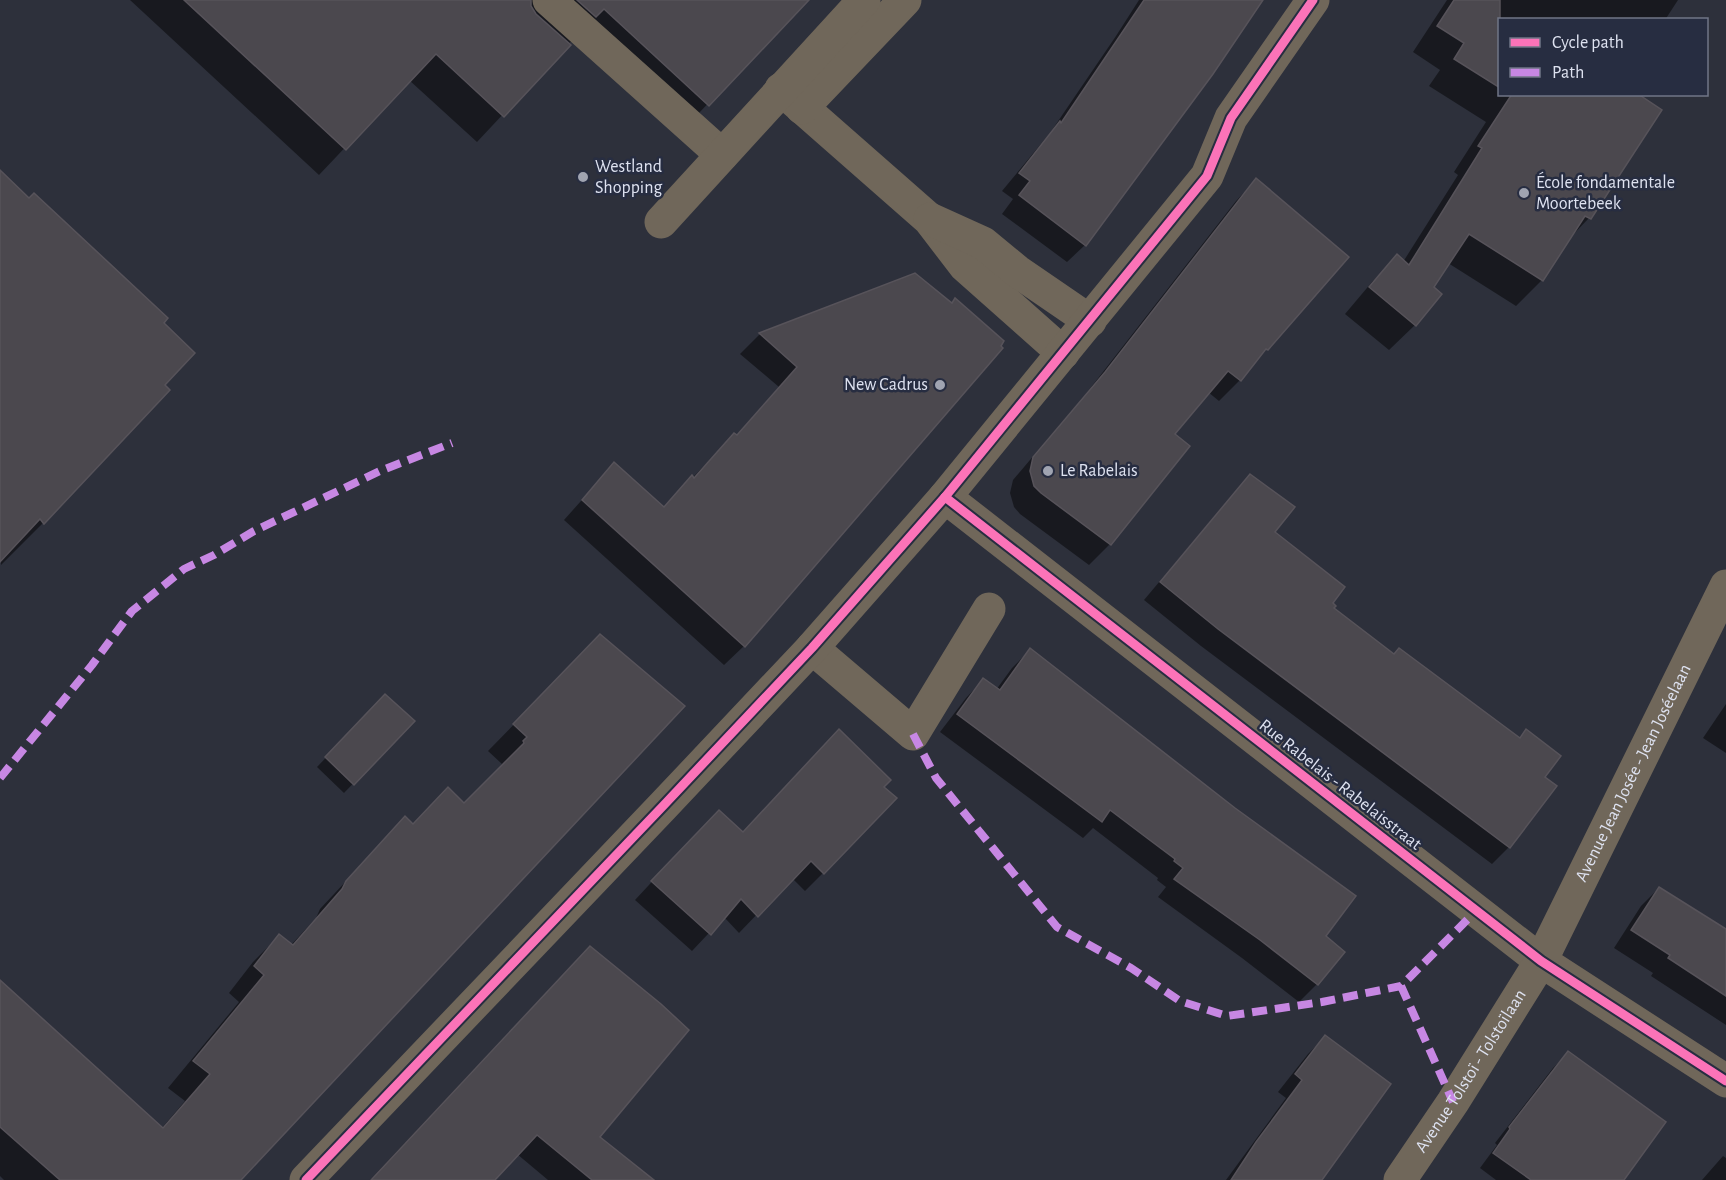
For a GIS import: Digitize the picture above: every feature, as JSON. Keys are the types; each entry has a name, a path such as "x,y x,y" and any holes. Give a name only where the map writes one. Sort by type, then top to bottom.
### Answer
{"street":[{"path":"549,0 722,155"},
{"path":"791,99 864,0"},
{"path":"661,222 722,155 791,99 905,0"},
{"path":"306,1180 812,648 945,497 1207,176 1231,118 1313,0"},
{"path":"791,99 929,219 965,266 1063,352"},
{"path":"929,219 983,243 1017,271 1090,321"},
{"name":"Rue Rabelais - Rabelaisstraat","path":"945,497 1541,961 1726,1081"},
{"name":"Avenue Jean Josée - Jean Joséelaan","path":"1541,961 1726,586"},
{"path":"812,648 914,734 989,609"},
{"name":"Avenue Tolstoï - Tolstoïlaan","path":"1400,1180 1453,1102 1541,961"}],"building":[{"path":"184,0 531,0 531,6 536,14 571,45 504,117 436,54 346,150"},
{"path":"577,0 809,0 709,106 604,9 596,17"},
{"path":"1144,0 1263,0 1213,74 1086,246 1019,195 1030,181 1019,173 1060,121 1061,123"},
{"path":"1454,0 1500,0 1498,87 1454,59 1464,43 1437,26"},
{"path":"1511,96 1641,96 1662,110 1591,219 1585,216 1543,281 1469,234 1434,287 1442,294 1416,326 1369,287 1397,254 1409,265 1482,148 1478,146"},
{"path":"0,170 29,198 34,193 168,318 164,323 195,353 165,385 170,390 44,524 40,519 0,562"},
{"path":"1256,178 1349,257 1268,350 1266,349 1241,381 1228,371 1175,434 1190,446 1111,545 1034,486 1030,471 1033,457 1105,372"},
{"path":"915,273 952,303 955,298 1004,341 1001,346 1003,348 745,647 582,500 614,462 664,507 692,475 694,478 734,433 737,435 797,367 759,333"},
{"path":"1250,474 1295,507 1275,532 1345,587 1333,603 1336,606 1334,608 1394,654 1399,648 1520,738 1526,729 1561,756 1545,777 1557,786 1510,848 1218,629 1160,582"},
{"path":"600,634 685,706 241,1180 60,1180 0,1127 0,980 163,1128 210,1074 193,1061 264,975 254,966 279,934 293,945 342,889 346,881 405,816 413,824 448,787 464,803 524,743 527,737 513,724"},
{"path":"1030,648 1235,808 1356,896 1326,936 1345,952 1318,985 1260,940 1174,879 1183,868 1174,861 1175,859 1110,810 1102,822 957,714 983,678 1000,690"},
{"path":"385,694 415,721 354,785 325,757"},
{"path":"839,729 891,780 884,787 897,798 824,874 811,861 758,917 741,899 711,935 651,881 719,810 743,832"},
{"path":"1659,887 1726,929 1726,996 1668,958 1670,955 1631,930"},
{"path":"590,946 689,1030 600,1137 654,1180 592,1180 537,1135 495,1180 371,1180"},
{"path":"1325,1035 1391,1084 1322,1180 1231,1180 1302,1080 1295,1074"},
{"path":"1568,1051 1666,1122 1624,1180 1531,1180 1493,1153 1510,1129 1509,1127"}],"marked path":[{"path":"0,778 92,665 132,611 184,569 214,555 254,531 380,471 452,443"},
{"path":"913,734 936,778 1057,927 1131,968 1180,1001 1227,1016 1322,1002 1401,986 1475,912"},
{"path":"1401,986 1453,1102"}],"cycle path":[{"path":"306,1180 812,648 945,497 1207,176 1231,118 1313,0"},
{"path":"945,497 1541,961 1726,1081"}],"place":[{"name":"Westland Shopping","path":"583,177"},
{"name":"École fondamentale Moortebeek","path":"1524,193"},
{"name":"New Cadrus","path":"940,385"},
{"name":"Le Rabelais","path":"1048,471"}]}
